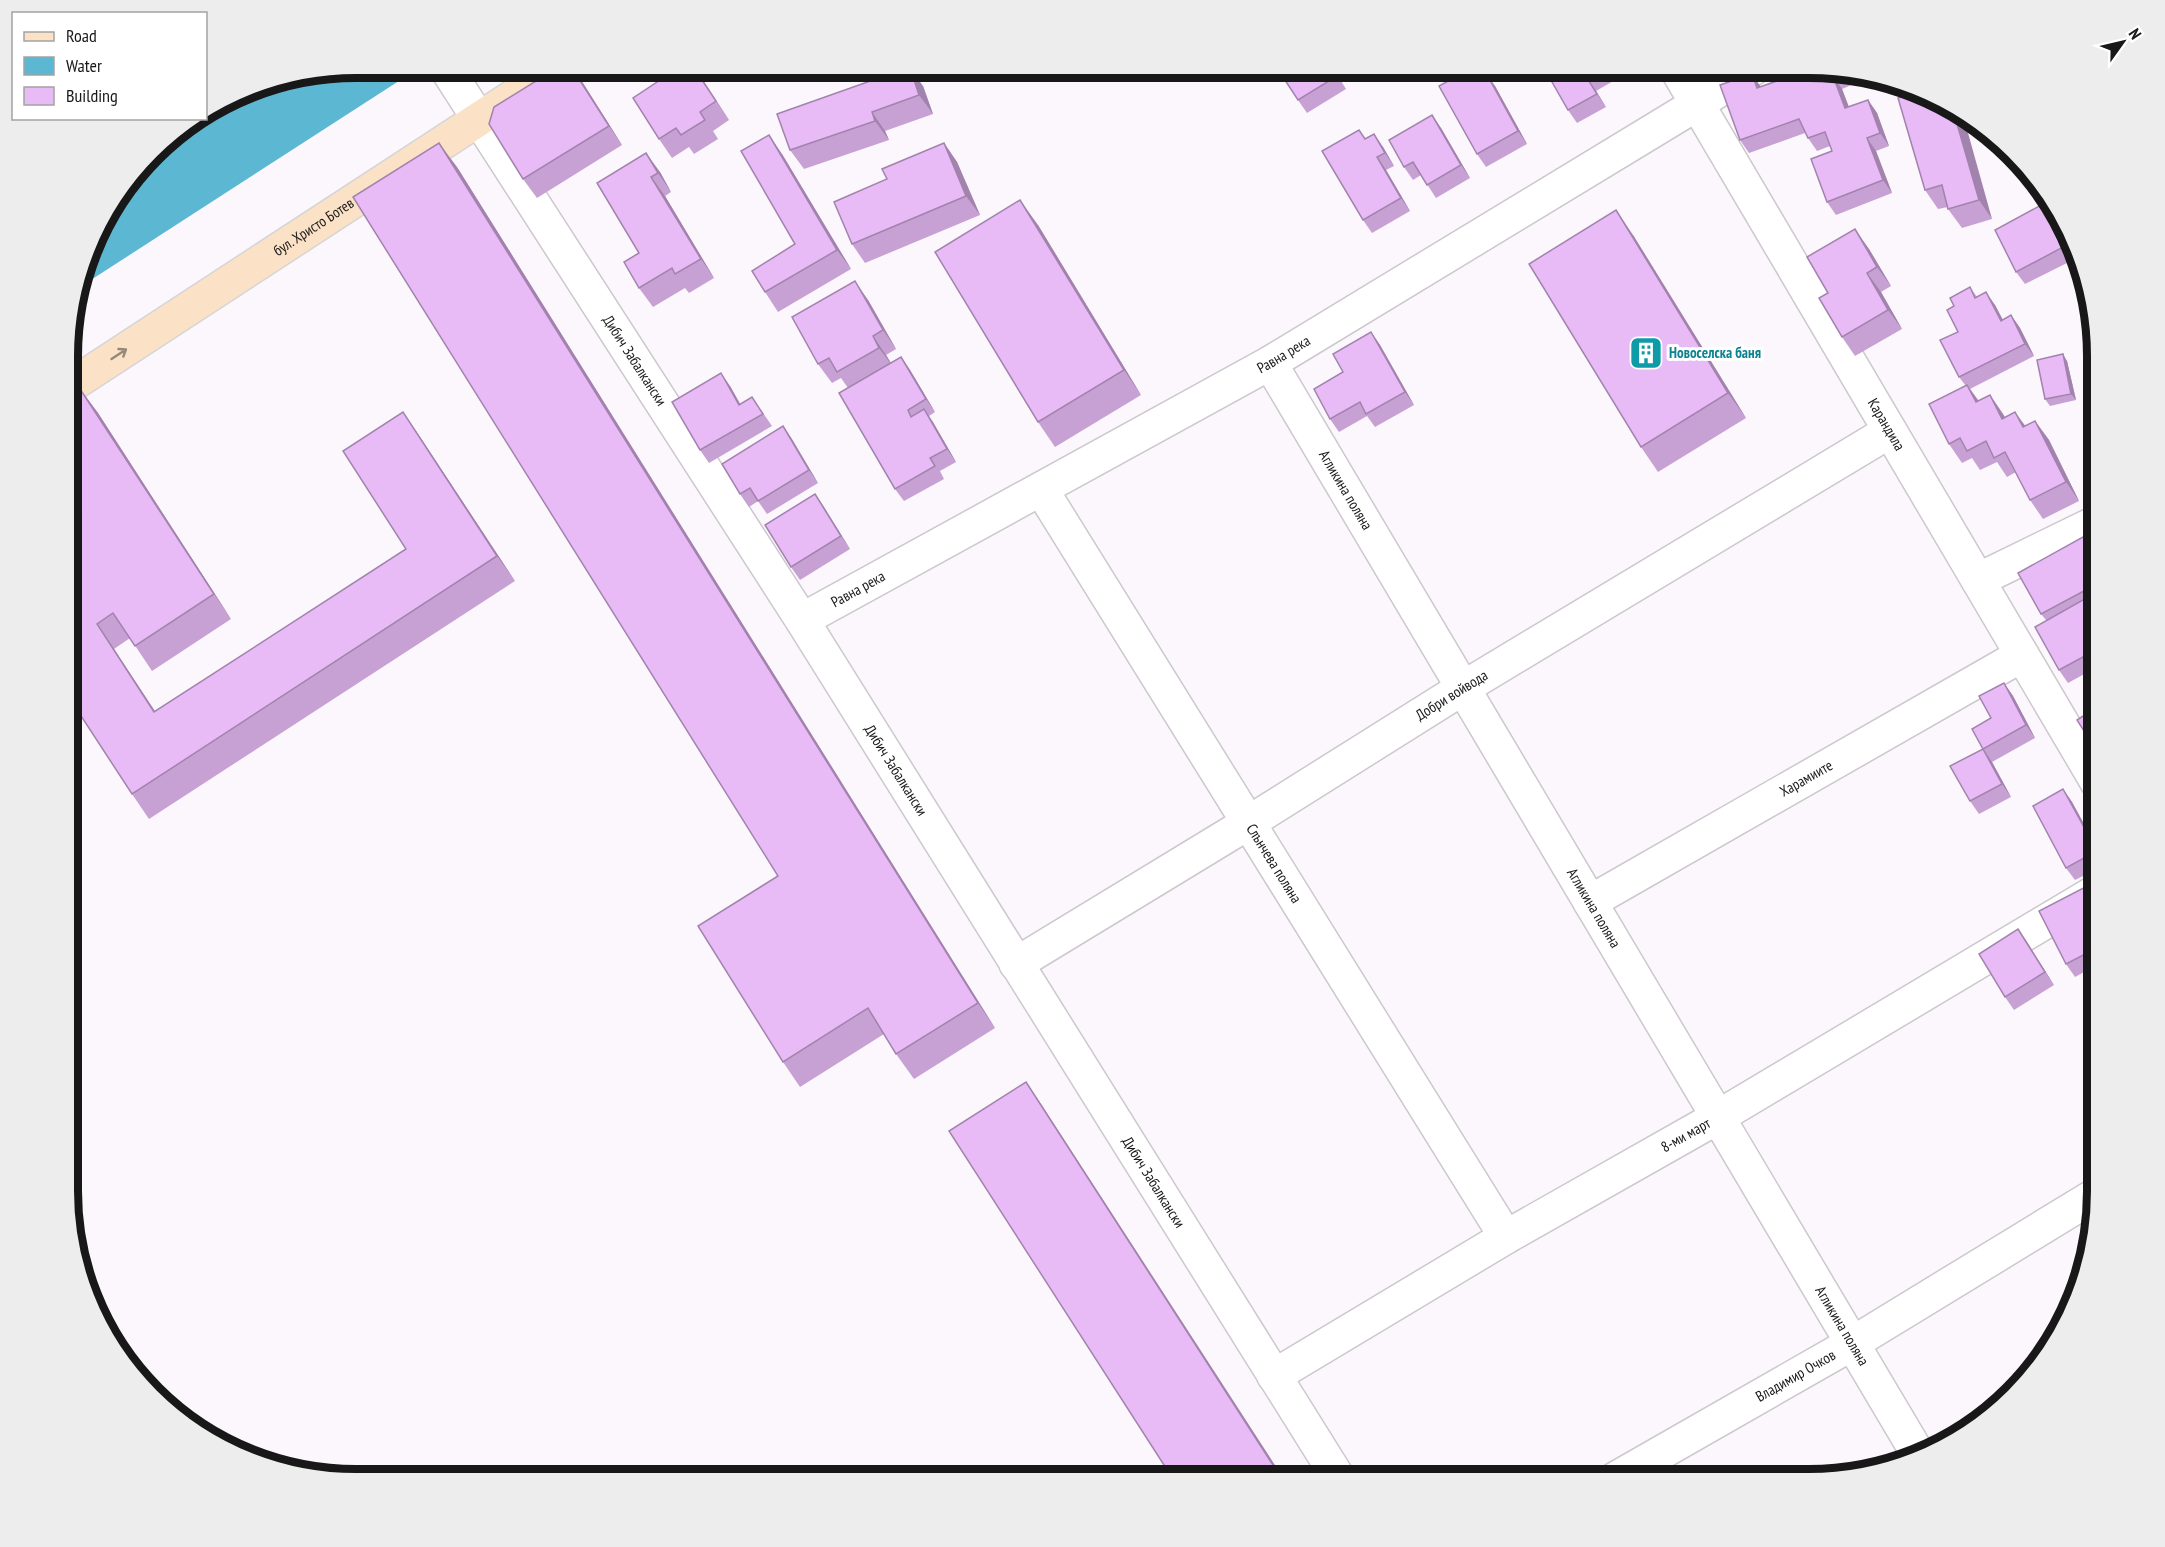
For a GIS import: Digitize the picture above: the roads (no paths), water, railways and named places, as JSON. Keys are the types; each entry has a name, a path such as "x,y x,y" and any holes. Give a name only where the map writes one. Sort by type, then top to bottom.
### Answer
{"main road":[{"name":"бул. Христо Ботев","path":"78,381 542,78"}],"street":[{"name":"Дибич Забалкански","path":"453,78 802,620 1333,1469"},
{"name":"Карандила","path":"1682,78 2087,765"},
{"name":"Равна река","path":"802,620 1269,363 1738,78"},
{"name":"Агликина поляна","path":"1269,363 1915,1448"},
{"name":"Добри войвода","path":"1016,964 1248,823 1463,688 1890,431"},
{"name":"Слънчева поляна","path":"1041,489 1506,1237"},
{"path":"1978,580 2087,527"},
{"name":"Харамиите","path":"1590,902 2022,655"},
{"name":"8-ми март","path":"1274,1376 1506,1237 1718,1117 2087,897"},
{"name":"Владимир Очков","path":"1632,1469 1853,1343 2086,1200"}],"water":[{"path":"404,78 88,282 99,250 115,217 135,187 159,159 172,148 240,104 284,87 320,80"}],"place":[{"name":"Новоселска баня","path":"1646,353"}]}
